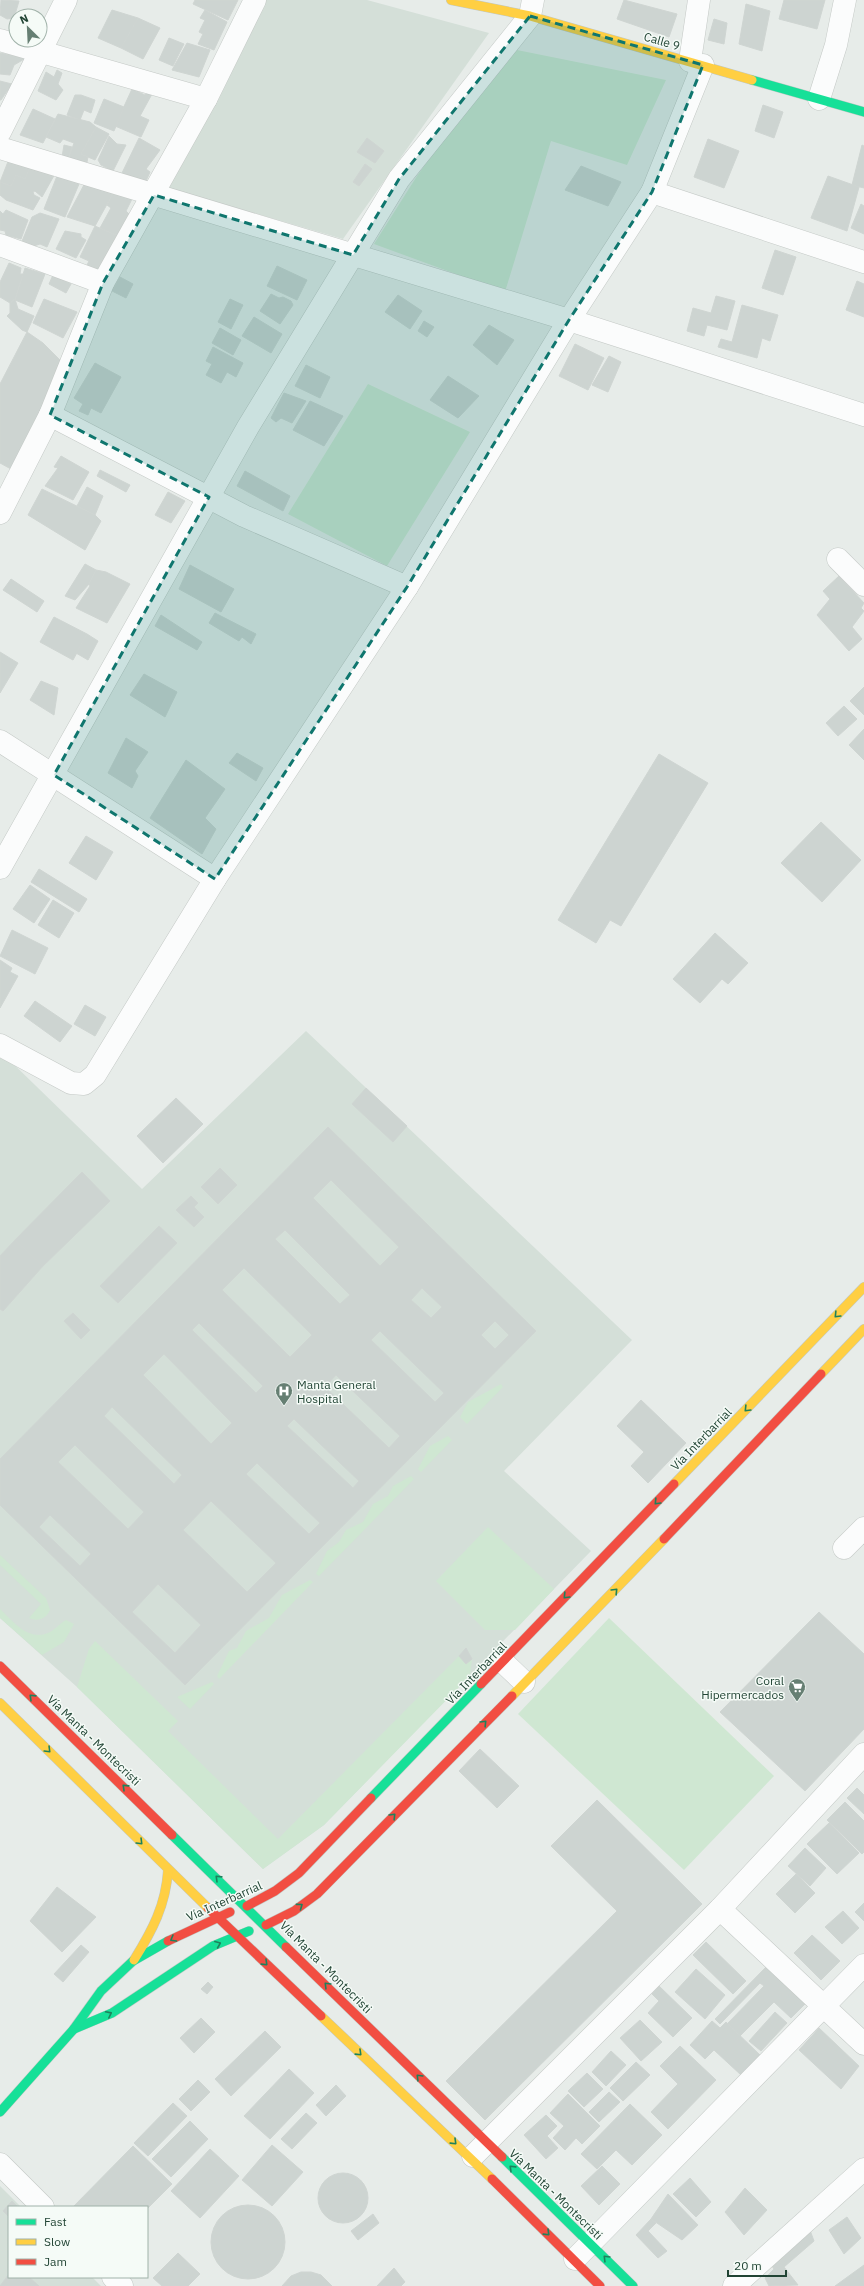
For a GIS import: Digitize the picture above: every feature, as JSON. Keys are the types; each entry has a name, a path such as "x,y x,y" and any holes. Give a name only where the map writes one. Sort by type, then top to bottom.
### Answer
{"main road":[{"name":"Calle 9","path":"451,0 531,8 697,63 864,112"},
{"name":"Vía Interbarrial","path":"0,2112 73,2030 101,1991 133,1961 218,1917 247,1906 275,1891 299,1873 864,1287"},
{"name":"Vía Interbarrial","path":"73,2030 112,2013 213,1946 266,1925 294,1911 317,1894 616,1590 864,1329"},
{"name":"Vía Manta - Montecristi","path":"0,1666 247,1906 486,2143 633,2286"},
{"path":"0,1703 168,1870 575,2259 600,2286"},
{"path":"133,1961 162,1911 166,1899 168,1870"}],"street":[{"path":"0,132 42,51 66,0"},
{"path":"0,513 50,415 103,283 154,195 206,98 255,0"},
{"path":"0,1045 71,1083 84,1084 95,1075 215,879 407,587 569,320 652,192 697,63 699,0"},
{"path":"819,99 836,45 845,0"},
{"path":"0,868 54,775 248,426 399,180 531,8"},
{"path":"0,40 206,98"},
{"path":"0,148 569,320 864,415"},
{"path":"652,192 864,262"},
{"path":"0,245 103,283"},
{"path":"50,415 244,516 407,587"},
{"path":"838,559 864,585"},
{"path":"0,741 215,879"},
{"path":"844,1548 864,1528"},
{"path":"503,1662 524,1682"},
{"path":"470,2158 720,1909 864,1754"},
{"path":"720,1909 864,2044"},
{"path":"575,2259 864,1965"},
{"path":"0,2164 42,2206"},
{"path":"734,2286 864,2169"},
{"path":"114,2278 122,2286"}],"highlighted area":[{"path":"530,16 703,65 652,192 569,320 407,587 215,879 54,775 209,497 50,415 103,283 154,195 353,255 399,179"}],"shaded area":[{"path":"263,0 367,0 489,33 343,239 165,187"},
{"name":"Manta General Hospital","path":"306,1031 632,1340 504,1471 591,1551 324,1825 263,1869 77,1687 0,1618 0,1051 142,1189"},
{"path":"0,2186 20,2206 8,2206 8,2278 93,2278 101,2286 0,2286"}],"green space":[{"path":"517,50 666,80 627,165 551,141 505,292 374,244 417,176 448,133"},
{"path":"368,384 470,432 387,566 288,514"},
{"path":"501,1384 503,1387 467,1424 460,1417 468,1402"},
{"path":"448,1436 452,1440 421,1472 418,1469 430,1446"},
{"path":"411,1476 414,1479 319,1576 316,1574 327,1551 339,1542 346,1530 363,1522 373,1504 388,1496 393,1486"},
{"path":"488,1527 554,1589 515,1630 485,1630 436,1581"},
{"path":"0,1555 46,1598 50,1610 44,1618 36,1620 29,1618 41,1604 0,1565"},
{"path":"310,1580 313,1582 219,1679 217,1676 229,1651 237,1648 246,1631 269,1618 282,1595"},
{"path":"0,1609 15,1624 33,1634 40,1635 48,1633 66,1620 74,1624 64,1642 42,1655 0,1618"},
{"path":"609,1618 774,1776 684,1870 518,1714"},
{"path":"95,1641 178,1721 168,1731 278,1839 459,1656 466,1664 472,1659 470,1676 324,1825 263,1869 77,1687 89,1649"},
{"path":"212,1682 214,1684 190,1709 177,1697"}],"building":[{"path":"1,0 19,1 17,8 8,8 8,19 0,15"},
{"path":"195,0 238,0 228,20 193,4"},
{"path":"624,0 677,14 669,37 617,19"},
{"path":"784,0 825,0 817,29 779,19"},
{"path":"746,4 770,11 762,51 739,44"},
{"path":"112,10 138,18 121,48 98,38"},
{"path":"205,10 227,22 214,50 198,44 203,34 199,32 205,20 200,18"},
{"path":"138,18 160,28 143,59 121,48"},
{"path":"714,19 727,23 724,44 708,40"},
{"path":"169,38 184,44 173,66 159,60"},
{"path":"187,43 210,50 199,77 172,70"},
{"path":"0,53 26,58 14,65 10,75 0,74"},
{"path":"57,70 62,73 58,84 63,90 56,100 38,91 46,72 54,77"},
{"path":"0,81 12,84 1,100 0,100"},
{"path":"132,89 145,95 148,92 152,94 140,116 149,120 141,137 115,126"},
{"path":"75,95 81,95 95,100 91,113 84,110 80,120 67,115"},
{"path":"104,99 124,107 114,131 94,123"},
{"path":"763,105 783,112 774,138 755,131"},
{"path":"33,109 55,119 43,143 20,135"},
{"path":"58,114 90,122 96,127 81,154 88,157 87,162 84,164 68,160 74,143 63,139 60,143 46,137"},
{"path":"96,127 109,134 95,160 81,154"},
{"path":"109,136 117,144 126,145 113,171 101,165 98,160"},
{"path":"139,138 160,150 146,169 150,172 146,181 122,173"},
{"path":"367,138 384,151 375,163 357,152"},
{"path":"708,139 739,151 724,188 694,177"},
{"path":"64,145 72,147 68,160 62,157"},
{"path":"862,145 864,146 864,188 852,185"},
{"path":"9,159 30,167 25,179 16,175 11,186 0,182"},
{"path":"365,164 372,169 359,186 353,182"},
{"path":"581,166 621,182 608,206 565,190"},
{"path":"30,167 56,172 42,197 35,191 33,192 34,195 40,198 33,210 6,200 0,195 0,182 11,186 16,175 25,179"},
{"path":"57,176 79,184 65,217 44,209"},
{"path":"828,176 859,187 847,231 811,218"},
{"path":"86,181 116,188 95,226 67,217"},
{"path":"114,191 132,199 126,211 130,215 118,236 100,228 111,208 107,205"},
{"path":"861,204 864,206 864,234 851,228"},
{"path":"6,210 28,220 21,239 6,235 5,231 0,230 0,211 3,214"},
{"path":"40,213 59,219 47,247 40,244 18,251 32,217"},
{"path":"95,226 118,236 99,273 86,267 89,261 80,257"},
{"path":"65,231 81,234 81,237 86,240 76,258 56,249"},
{"path":"775,250 796,257 783,295 762,288"},
{"path":"9,263 21,268 20,274 23,274 15,299 10,303 0,297 0,282"},
{"path":"277,266 307,280 297,300 267,286"},
{"path":"25,268 45,274 32,307 15,300"},
{"path":"53,275 71,284 66,293 49,284"},
{"path":"120,277 133,284 126,298 112,291"},
{"path":"857,281 864,284 864,317 846,310"},
{"path":"271,294 291,301 293,305 280,324 260,311"},
{"path":"398,295 422,311 410,329 385,312"},
{"path":"716,296 735,301 727,330 707,325 704,336 687,331 693,308 711,313"},
{"path":"15,299 18,309 34,316 27,332 22,330 7,316 10,313 10,303"},
{"path":"44,299 77,312 63,338 33,323"},
{"path":"230,299 243,305 231,329 218,322"},
{"path":"742,305 778,315 770,341 762,338 757,358 718,347 721,339 732,342"},
{"path":"254,317 282,334 271,353 242,336"},
{"path":"424,321 434,327 427,337 418,331"},
{"path":"489,325 514,340 497,365 473,345"},
{"path":"220,328 241,340 233,355 212,343"},
{"path":"27,332 43,343 63,363 35,428 11,469 0,463 0,384"},
{"path":"575,344 604,358 588,390 559,376"},
{"path":"213,347 243,363 236,377 227,372 221,383 206,375 212,364 206,361"},
{"path":"609,356 621,362 608,392 592,385"},
{"path":"95,363 121,377 101,413 91,408 88,415 79,411 83,404 74,398"},
{"path":"306,365 330,377 320,398 295,386"},
{"path":"448,376 479,396 458,418 430,400"},
{"path":"284,393 306,401 292,423 281,418 276,422 271,418"},
{"path":"310,401 343,416 324,446 293,430"},
{"path":"61,456 89,472 73,500 45,486 58,468 54,467"},
{"path":"100,470 130,485 126,492 97,476"},
{"path":"245,471 290,496 283,511 237,486"},
{"path":"87,487 103,496 95,515 77,506"},
{"path":"42,489 95,515 101,521 85,550 28,515"},
{"path":"168,492 185,501 171,523 155,515"},
{"path":"85,564 96,570 89,584 75,600 65,596"},
{"path":"190,565 234,589 221,612 179,589"},
{"path":"96,570 106,572 130,584 107,623 76,608 90,586 89,584"},
{"path":"839,576 864,603 861,608 864,611 852,627 862,639 849,651 817,615 830,599 823,591"},
{"path":"11,579 44,601 37,612 3,590"},
{"path":"215,613 256,634 251,644 242,637 239,641 209,623"},
{"path":"161,615 202,642 197,650 155,626"},
{"path":"54,617 87,634 73,660 40,642"},
{"path":"87,634 98,641 88,660 76,653"},
{"path":"0,652 18,663 0,693"},
{"path":"144,674 177,692 165,717 130,695"},
{"path":"41,681 58,688 54,715 30,700"},
{"path":"864,687 864,715 850,701"},
{"path":"844,706 857,719 838,736 826,723"},
{"path":"864,729 864,760 849,745"},
{"path":"126,738 148,752 135,771 138,776 132,788 108,773"},
{"path":"237,753 263,768 256,781 229,763"},
{"path":"659,754 708,783 621,926 610,920 596,943 558,920"},
{"path":"186,760 225,789 205,818 216,829 202,854 150,818"},
{"path":"821,822 861,860 822,902 781,863"},
{"path":"86,836 113,852 96,880 69,863"},
{"path":"39,869 87,899 79,912 31,882"},
{"path":"30,885 50,899 34,923 13,909"},
{"path":"53,900 74,913 59,938 38,925"},
{"path":"12,930 48,948 35,974 0,956"},
{"path":"715,933 748,963 728,984 722,979 700,1003 673,979"},
{"path":"0,960 12,968 10,972 18,976 0,1008"},
{"path":"35,1001 72,1026 60,1042 24,1016"},
{"path":"85,1005 106,1017 95,1036 74,1024"},
{"path":"366,1088 407,1126 393,1142 352,1104"},
{"path":"176,1098 203,1124 163,1163 137,1136"},
{"path":"328,1127 536,1331 185,1685 0,1505 0,1459","holes":["331,1180 399,1247 380,1266 313,1198","285,1230 350,1295 340,1304 275,1239","244,1268 312,1335 290,1357 222,1290","422,1288 442,1307 431,1318 411,1300","495,1321 509,1335 495,1349 481,1335","199,1323 263,1386 256,1393 192,1330","380,1331 444,1393 435,1402 371,1340","164,1354 232,1423 211,1444 143,1375","336,1375 400,1436 389,1448 325,1387","112,1407 182,1475 174,1484 104,1416","294,1419 359,1481 353,1488 287,1426","75,1445 144,1512 128,1529 58,1462","257,1463 320,1523 309,1534 246,1474","211,1501 276,1563 247,1592 183,1530","50,1515 91,1554 80,1566 39,1527","158,1584 201,1625 175,1653 132,1612"]},
{"path":"220,1168 237,1185 218,1204 201,1187"},
{"path":"82,1172 110,1201 43,1266 15,1240"},
{"path":"191,1196 198,1203 194,1207 204,1217 194,1227 176,1210"},
{"path":"159,1226 177,1243 118,1303 100,1286"},
{"path":"15,1240 43,1266 3,1311 0,1309 0,1256"},
{"path":"73,1313 90,1330 81,1339 64,1321"},
{"path":"641,1400 686,1443 648,1483 631,1466 644,1452 617,1426"},
{"name":"Coral Hipermercados","path":"819,1612 864,1654 864,1729 805,1791 720,1712"},
{"path":"466,1648 472,1659 466,1664 459,1656"},
{"path":"480,1749 519,1786 497,1808 459,1771"},
{"path":"857,1788 864,1795 864,1814 847,1798"},
{"path":"597,1800 702,1904 485,2120 446,2081 617,1911 551,1846"},
{"path":"845,1802 864,1821 864,1852 862,1854 827,1820"},
{"path":"829,1823 859,1853 837,1874 807,1844"},
{"path":"805,1848 826,1868 810,1886 788,1866"},
{"path":"796,1874 815,1893 795,1913 776,1894"},
{"path":"57,1887 96,1917 62,1952 30,1921"},
{"path":"864,1903 864,1921 855,1912"},
{"path":"843,1911 859,1928 842,1944 825,1927"},
{"path":"812,1935 840,1961 821,1980 794,1953"},
{"path":"706,1942 746,1981 733,1994 693,1955"},
{"path":"81,1945 89,1952 63,1982 54,1974"},
{"path":"767,1966 806,2003 791,2018 774,2002 740,2036 727,2024 764,1986 760,1983 720,2024 715,2019"},
{"path":"696,1969 725,1995 705,2019 675,1992"},
{"path":"208,1982 213,1987 207,1994 201,1989"},
{"path":"659,1986 692,2018 673,2037 648,2013 659,2001 652,1994"},
{"path":"775,2012 787,2023 761,2051 749,2041"},
{"path":"201,2018 215,2032 194,2053 180,2038"},
{"path":"640,2020 662,2042 641,2061 620,2038"},
{"path":"712,2021 720,2028 726,2022 760,2055 741,2075 714,2050 705,2059 690,2045"},
{"path":"819,2028 859,2066 841,2089 799,2050"},
{"path":"265,2031 281,2047 231,2096 215,2079"},
{"path":"680,2046 716,2080 668,2129 651,2112 678,2084 660,2066"},
{"path":"611,2051 626,2065 606,2086 592,2072"},
{"path":"636,2062 650,2075 623,2101 610,2088"},
{"path":"289,2069 314,2093 270,2139 244,2116"},
{"path":"587,2073 603,2089 584,2107 568,2091"},
{"path":"198,2080 210,2092 191,2111 179,2099"},
{"path":"336,2085 346,2096 326,2116 316,2105"},
{"path":"609,2092 620,2102 599,2122 589,2112"},
{"path":"568,2094 600,2126 582,2144 576,2138 565,2150 553,2138 564,2126 550,2113"},
{"path":"173,2103 187,2116 148,2156 134,2143"},
{"path":"630,2104 662,2135 632,2165 616,2150 597,2169 581,2154"},
{"path":"306,2113 317,2123 292,2149 281,2139"},
{"path":"546,2115 557,2126 547,2136 558,2148 546,2159 524,2135"},
{"path":"190,2121 208,2139 171,2177 152,2159"},
{"path":"272,2145 303,2172 272,2206 242,2180"},
{"path":"133,2146 172,2184 148,2208 148,2206 74,2206"},
{"path":"210,2149 239,2176 200,2218 171,2191"},
{"path":"602,2166 620,2184 599,2205 581,2186"},
{"path":"338,2173 348,2173 361,2180 368,2193 368,2203 361,2216 348,2223 338,2223 329,2219 322,2212 318,2203 318,2193 322,2184 329,2177"},
{"path":"690,2178 711,2202 696,2217 673,2194"},
{"path":"745,2188 767,2210 744,2235 725,2212"},
{"path":"668,2194 698,2225 682,2240 651,2219"},
{"path":"12,2201 17,2206 8,2206 8,2216 3,2211"},
{"path":"248,2205 262,2208 274,2216 282,2228 285,2242 282,2256 274,2268 262,2276 248,2279 234,2276 222,2268 214,2256 211,2242 214,2228 222,2216 234,2208"},
{"path":"373,2214 379,2223 358,2240 351,2231"},
{"path":"847,2217 861,2238 844,2254 829,2230"},
{"path":"651,2219 656,2223 648,2231 667,2251 658,2258 636,2235"},
{"path":"808,2225 814,2241 784,2267 798,2285 769,2286 765,2278 774,2269 766,2258"},
{"path":"178,2253 200,2274 188,2286 162,2286 153,2278"},
{"path":"864,2265 864,2286 835,2286"},
{"path":"394,2268 405,2282 401,2286 377,2286"},
{"path":"301,2272 311,2272 321,2275 332,2286 282,2286 291,2276"},
{"path":"8,2275 8,2278 30,2278 39,2286 0,2286"}],"traffic: fast":[{"path":"752,80 864,112"},
{"path":"371,1798 481,1684"},
{"path":"172,1835 286,1947"},
{"path":"74,2029 112,2013 213,1946 249,1931"},
{"path":"0,2112 73,2030 101,1991 133,1961 168,1941"},
{"path":"502,2157 633,2286"}],"traffic: slow":[{"path":"451,0 530,16 752,80"},
{"path":"674,1484 864,1287"},
{"path":"821,1374 864,1329"},
{"path":"512,1696 664,1539"},
{"path":"0,1703 208,1908"},
{"path":"134,1960 147,1939 157,1917 167,1883 168,1870"},
{"path":"321,2016 492,2179"}],"traffic: jam":[{"path":"664,1539 821,1374"},
{"path":"481,1684 674,1484"},
{"path":"0,1666 172,1835"},
{"path":"266,1925 294,1911 317,1894 512,1696"},
{"path":"247,1906 275,1891 299,1873 371,1798"},
{"path":"208,1908 321,2016"},
{"path":"168,1941 230,1912"},
{"path":"286,1947 502,2157"},
{"path":"492,2179 600,2286"}],"place":[{"name":"Manta General Hospital","path":"284,1406"},
{"name":"Coral Hipermercados","path":"797,1702"}]}
